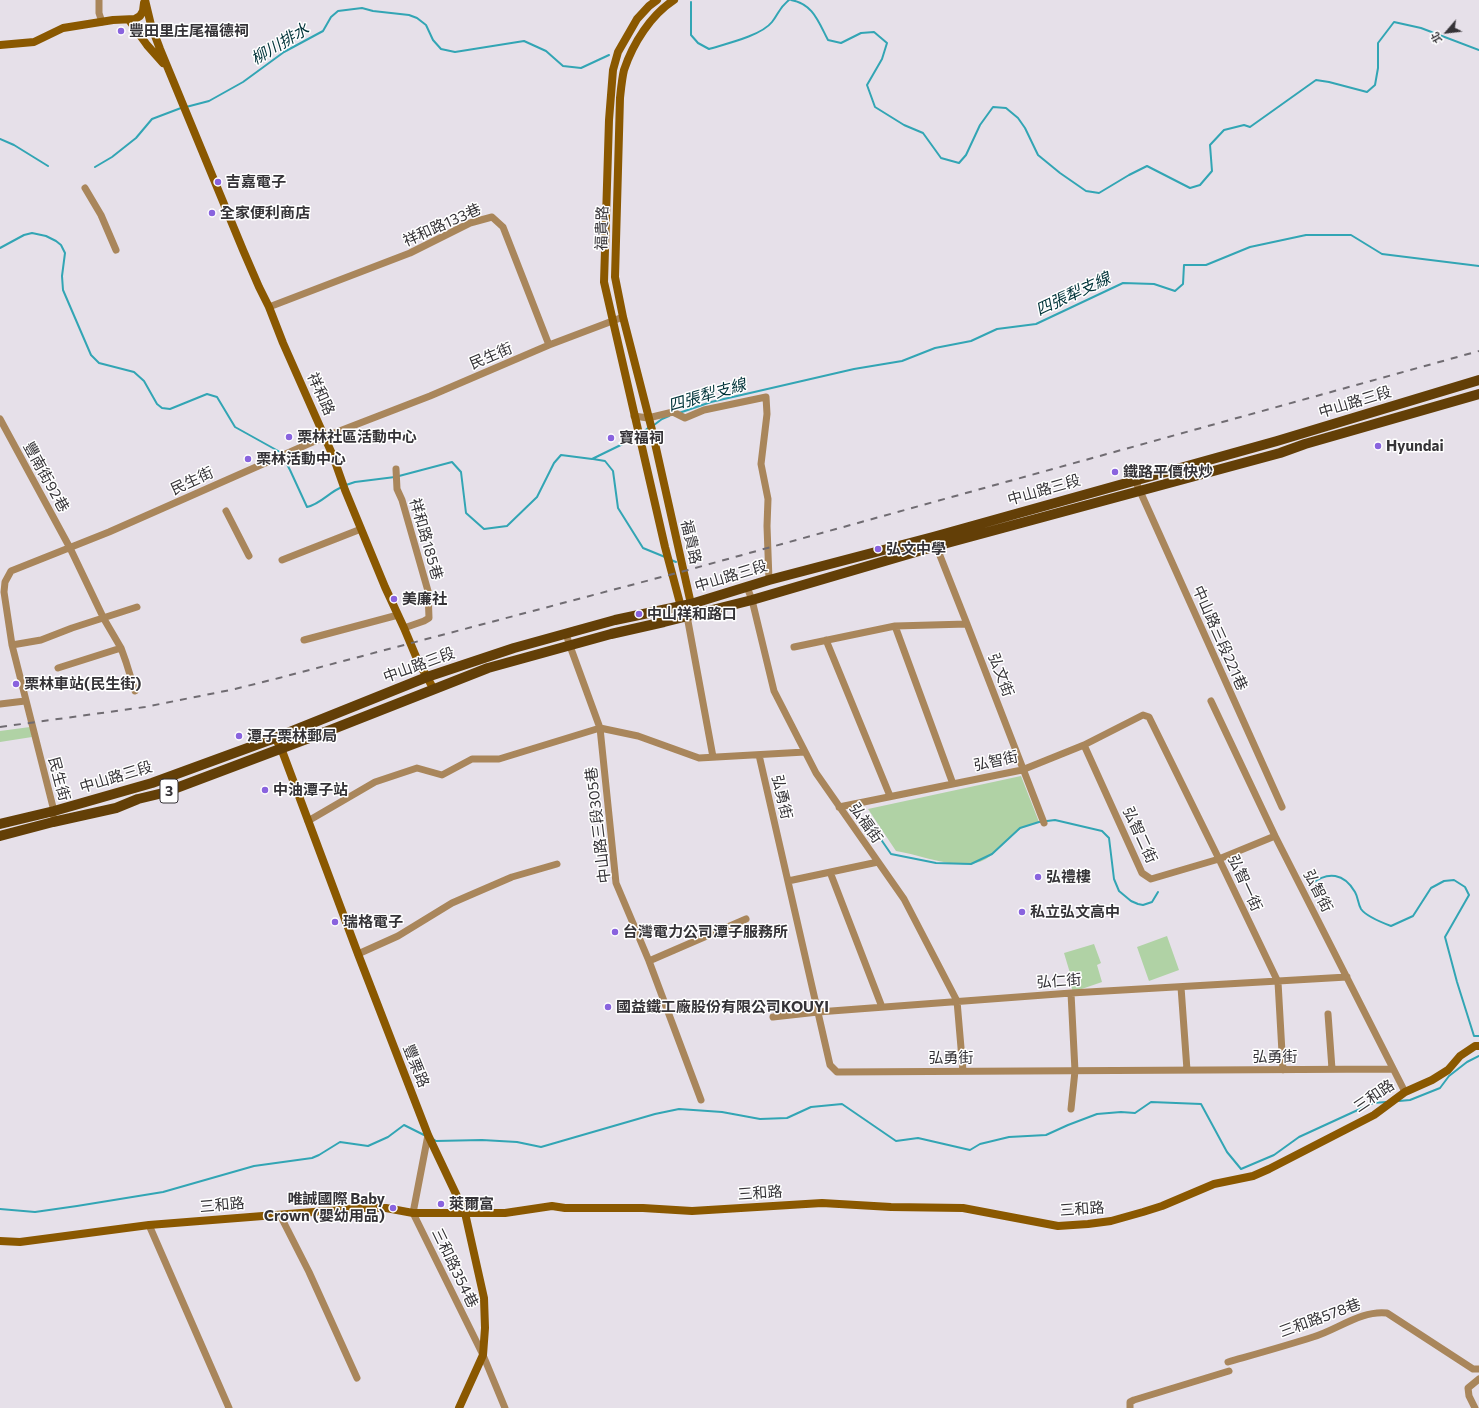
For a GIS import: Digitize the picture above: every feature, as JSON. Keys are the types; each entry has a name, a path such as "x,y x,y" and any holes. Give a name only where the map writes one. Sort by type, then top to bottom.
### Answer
{"main road":[{"name":"中山路三段","path":"0,824 116,808 138,799 163,793 282,748 432,688 488,668 611,634 752,600 934,541 1136,480 1277,441 1479,380"},
{"name":"中山路三段","path":"0,836 152,783 275,738 427,678 514,648 615,620 686,605 769,580 1141,491 1280,453 1479,394"}],"street":[{"path":"99,0 99,13 102,22"},
{"path":"0,45 34,42 63,28 113,20 136,19 143,11 145,0"},
{"path":"145,0 152,25 168,68"},
{"name":"福貴路","path":"657,0 637,19 618,52 613,70 609,120 604,282 666,553 686,605"},
{"name":"福貴路","path":"674,0 664,7 646,27 631,51 624,71 620,98 615,277 623,317 652,433 686,605"},
{"path":"129,20 147,45 168,68"},
{"name":"祥和路","path":"168,68 243,250 270,307 283,342 324,436 361,529 415,655 432,688"},
{"path":"85,188 100,215 116,250"},
{"name":"祥和路133巷","path":"270,307 410,253 470,223 492,217 503,227 549,345"},
{"name":"民生街","path":"53,817 12,645 4,592 5,582 11,571 122,526 324,436 466,381 549,345 623,317"},
{"path":"634,416 648,418 673,412 685,418 704,410 766,397 767,414 761,464 768,499 767,526 769,580"},
{"name":"豐南街92巷","path":"0,419 70,548 104,619 121,648 135,691"},
{"name":"祥和路185巷","path":"396,469 397,489 402,500 428,591 429,603 429,618 404,628"},
{"name":"中山路三段221巷","path":"1136,480 1282,807"},
{"path":"226,511 249,556"},
{"path":"282,560 361,529"},
{"name":"弘文街","path":"934,541 1022,770 1044,823"},
{"name":"弘福街","path":"747,587 752,600 774,691 816,773 904,899 957,1001 963,1071"},
{"path":"686,605 713,757"},
{"path":"12,645 41,640 72,628 104,619 137,607"},
{"path":"304,640 398,615"},
{"path":"794,647 895,626 967,624"},
{"path":"895,626 953,784"},
{"name":"中山路三段305巷","path":"566,634 600,728 616,883 648,961 701,1100"},
{"path":"826,640 890,796"},
{"path":"58,668 121,648"},
{"path":"0,704 25,701"},
{"name":"弘智街","path":"1211,701 1275,836 1405,1092"},
{"name":"弘智街","path":"840,807 1022,770 1084,745 1143,715 1149,717"},
{"name":"弘智一街","path":"1149,717 1278,982 1283,1070"},
{"path":"308,821 375,782 417,768 442,775 472,759 499,759 600,728 638,736 699,758 805,752"},
{"name":"豐栗路","path":"275,738 282,748 358,954 428,1135 465,1213 484,1298 485,1328 483,1355 460,1408"},
{"name":"弘智二街","path":"1084,745 1142,873 1151,879 1219,859 1275,836"},
{"name":"弘勇街","path":"759,755 830,1065 837,1072 1392,1069"},
{"path":"788,881 878,862"},
{"path":"358,954 398,936 452,903 512,877 557,864"},
{"path":"830,872 882,1007"},
{"path":"648,961 746,919"},
{"name":"弘仁街","path":"773,1017 818,1012 1071,993 1347,977"},
{"path":"1181,987 1187,1070"},
{"path":"1071,993 1075,1070 1071,1109"},
{"path":"1328,1014 1332,1069"},
{"name":"三和路","path":"0,1241 20,1242 149,1225 364,1208 386,1208 413,1213 505,1213 552,1206 565,1208 643,1208 692,1211 822,1203 891,1207 963,1208 1058,1226 1111,1221 1162,1206 1214,1184 1253,1176 1361,1123 1405,1092 1432,1080 1448,1070 1460,1056 1475,1046 1479,1046"},
{"path":"413,1213 428,1135"},
{"name":"三和路354巷","path":"413,1213 483,1355 505,1408"},
{"path":"280,1215 309,1272 357,1378"},
{"path":"149,1225 228,1408"},
{"name":"三和路578巷","path":"1228,1362 1314,1337 1368,1314 1380,1312 1387,1313 1473,1369 1479,1369"},
{"path":"1130,1408 1130,1402 1134,1400 1229,1371"},
{"path":"1476,1408 1469,1396 1468,1388 1479,1379"}],"green space":[{"path":"30,727 32,737 0,742 0,731"},
{"path":"1021,776 1039,822 1021,829 990,856 976,863 954,864 896,851 868,809"},
{"path":"1167,936 1179,970 1149,981 1137,947"},
{"path":"1094,944 1101,963 1097,965 1102,982 1073,992 1067,974 1070,973 1064,953"}],"waterway":[{"name":"柳川排水","path":"691,2 691,35 698,43 709,49 742,39 767,27 789,0"},
{"name":"柳川排水","path":"791,0 805,5 810,9 818,20 828,40 841,43 861,33 874,32 887,43 882,59 867,85 875,107 904,125 923,133 941,158 959,163 966,155 980,125 993,107 1006,108 1018,118 1025,128 1038,155 1086,191 1099,193 1147,166 1190,188 1200,185 1212,171 1210,145 1224,130 1244,125 1250,127 1316,80 1367,92 1375,85 1378,68 1378,43 1394,22 1421,28 1479,50"},
{"name":"柳川排水","path":"186,107 209,101 243,82 284,52 323,31 331,17 338,11 362,8 373,11 409,15 417,18 426,25 433,40 441,49 455,52 524,41 546,51 563,66 581,68 609,55"},
{"name":"柳川排水","path":"95,167 112,157 136,138 152,119 181,108"},
{"name":"柳川排水","path":"0,139 14,145 48,166"},
{"name":"四張犁支線","path":"0,248 24,235 32,233 46,236 56,241 61,245 65,253 62,276 63,290 91,355 99,363 134,372 144,381 157,404 162,408 170,409 207,394 217,397 235,427 280,452 281,454"},
{"name":"四張犁支線","path":"679,413 711,402 854,369 902,361 935,348 971,341 997,329 1036,324 1123,283 1154,284 1175,291 1183,284 1184,265 1206,265 1250,247 1306,235 1351,235 1382,254 1479,266"},
{"name":"四張犁支線","path":"654,425 669,416"},
{"name":"四張犁支線","path":"641,434 648,428"},
{"name":"四張犁支線","path":"399,476 452,462 461,472 466,513 484,529 507,526 537,497 554,463 561,455 592,459 637,436"},
{"name":"四張犁支線","path":"283,457 307,507 317,503 342,487"},
{"path":"593,459 605,461 613,471 618,508 643,548 665,557"},
{"name":"四張犁支線","path":"346,485 355,482 395,477"},
{"path":"671,560 676,562"},
{"path":"869,822 891,854 936,863 971,864 992,854 1020,828 1039,822 1055,820 1102,831 1109,838 1114,879 1119,891 1131,901 1143,905 1152,902 1158,892"},
{"path":"1311,884 1324,877 1335,876 1341,878 1346,881 1355,892 1363,912 1391,926 1413,916 1431,888 1444,881 1454,880 1465,887 1469,895 1445,937 1474,1036 1479,1036"},
{"path":"1399,1101 1410,1100 1440,1088 1449,1076 1467,1062 1479,1056"},
{"path":"433,1139 436,1141 482,1140 517,1142 541,1147 655,1114 679,1109 722,1112 760,1119 787,1118 811,1107 842,1104 896,1141 918,1138 970,1150 980,1144 1009,1137 1046,1135 1097,1114 1121,1112 1135,1113 1151,1102 1201,1104 1227,1152 1241,1169 1274,1155 1299,1137 1373,1103 1386,1102"},
{"path":"0,1209 35,1212 163,1192 254,1166 312,1158 340,1142 368,1146 388,1137 404,1125 426,1136"}],"railway":[{"path":"0,727 145,707 235,689 279,678 688,570 1479,351"}],"place":[{"name":"豐田里庄尾福德祠","path":"121,31"},
{"name":"吉嘉電子","path":"218,182"},
{"name":"全家便利商店","path":"212,213"},
{"name":"栗林社區活動中心","path":"289,437"},
{"name":"寶福祠","path":"611,438"},
{"name":"Hyundai","path":"1378,446"},
{"name":"栗林活動中心","path":"248,459"},
{"name":"鐵路平價快炒","path":"1115,472"},
{"name":"弘文中學","path":"878,549"},
{"name":"美廉社","path":"394,599"},
{"name":"中山祥和路口","path":"639,614"},
{"name":"栗林車站(民生街)","path":"16,684"},
{"name":"潭子栗林郵局","path":"239,736"},
{"name":"中油潭子站","path":"265,790"},
{"name":"弘禮樓","path":"1038,877"},
{"name":"私立弘文高中","path":"1022,912"},
{"name":"瑞格電子","path":"335,922"},
{"name":"台灣電力公司潭子服務所","path":"615,932"},
{"name":"國益鐵工廠股份有限公司KOUYI","path":"608,1007"},
{"name":"萊爾富","path":"441,1204"},
{"name":"唯誠國際 Baby Crown (嬰幼用品)","path":"393,1208"}]}
